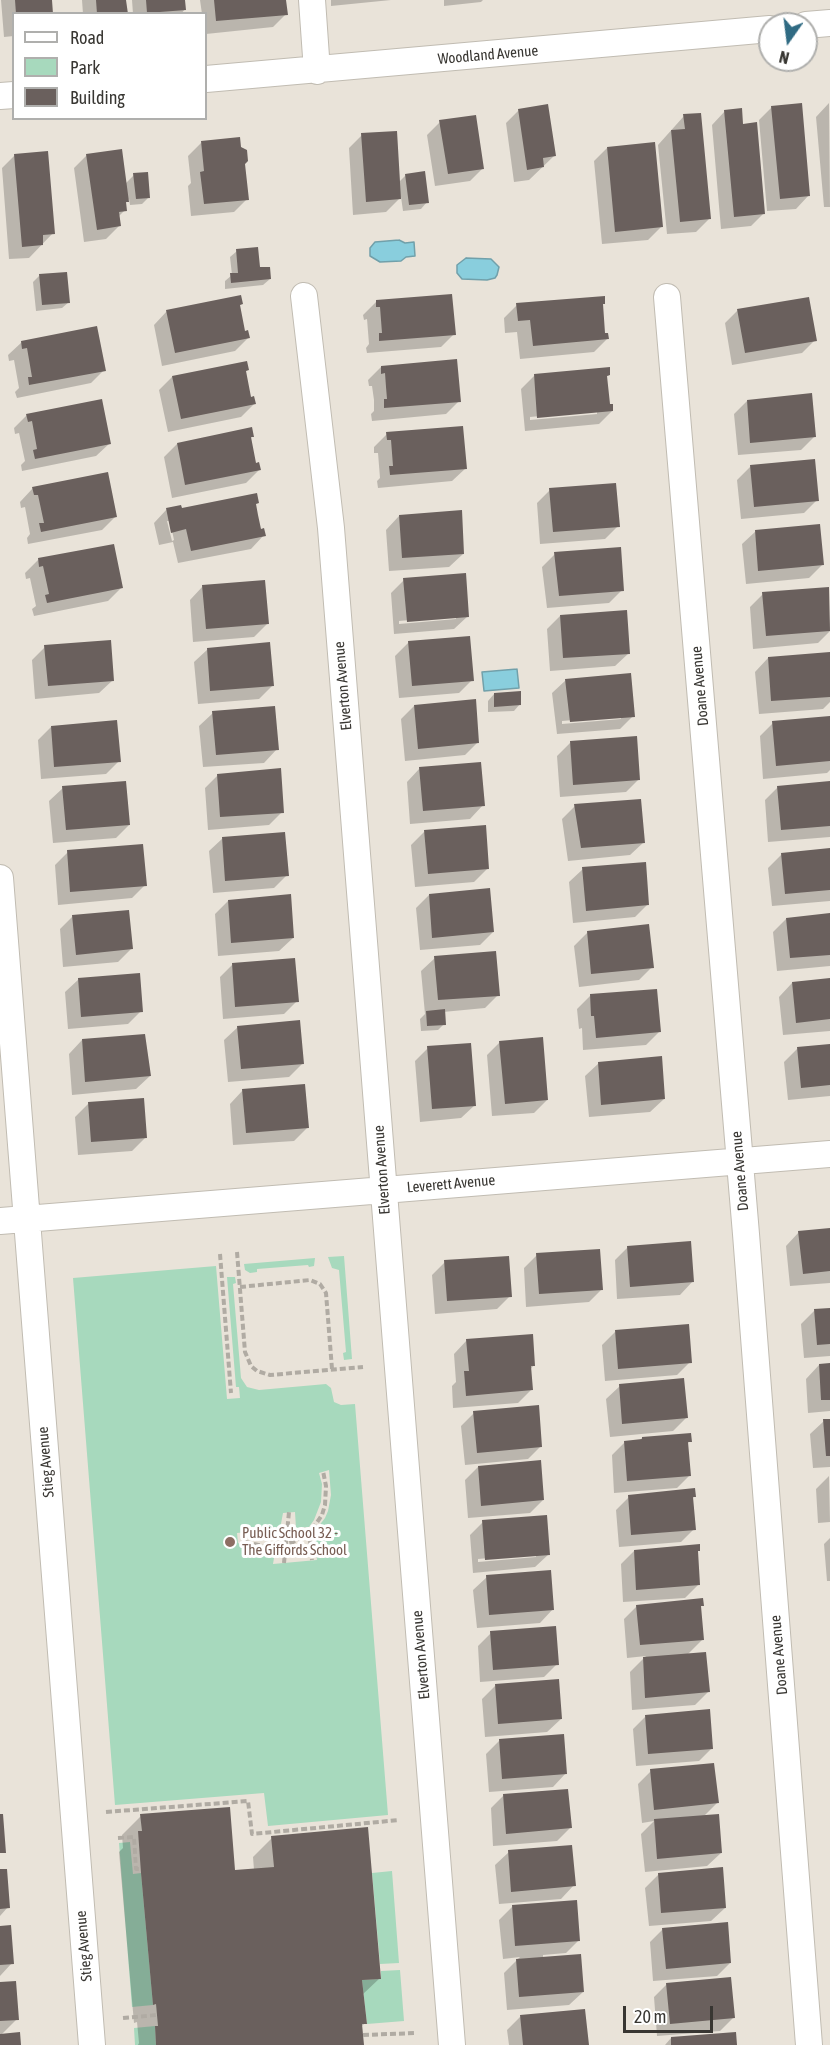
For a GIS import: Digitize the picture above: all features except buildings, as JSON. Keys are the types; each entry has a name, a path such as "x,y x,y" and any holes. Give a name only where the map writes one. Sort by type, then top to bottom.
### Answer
{"street":[{"path":"312,0 317,71"},
{"name":"Woodland Avenue","path":"207,80 758,30"},
{"name":"Elverton Avenue","path":"304,296 331,528 452,2045"},
{"name":"Doane Avenue","path":"667,297 740,1161 809,2045"},
{"name":"Stieg Avenue","path":"0,878 92,2045"},
{"name":"Leverett Avenue","path":"0,1221 830,1154"}],"path":[{"path":"237,1252 245,1352 251,1366 257,1371 270,1375 363,1367"},
{"path":"220,1254 231,1393"},
{"path":"240,1287 310,1280 321,1284 326,1293 332,1370"},
{"path":"245,1542 263,1546 286,1543 305,1536 322,1515 325,1505 326,1486 323,1471"},
{"path":"284,1563 289,1512"},
{"path":"309,1532 312,1560"},
{"path":"106,1812 248,1801 252,1834 399,1820"},
{"path":"118,1838 134,1837 136,1869 141,1869"},
{"path":"123,2018 157,2014"},
{"path":"363,2036 416,2033"}],"green space":[{"path":"344,1256 352,1359 344,1360 343,1353 346,1352 339,1270 332,1268 328,1257"},
{"path":"315,1258 314,1266 257,1269 257,1272 250,1273 245,1270 244,1264"},
{"name":"Public School 32 - The Giffords School","path":"216,1266 227,1399 240,1398 239,1387 236,1387 227,1277 235,1277 236,1283 233,1284 241,1378 247,1387 259,1390 326,1384 331,1388 334,1402 341,1405 355,1404 388,1815 268,1826 264,1793 115,1805 73,1278","holes":["329,1470 331,1495 325,1518 315,1531 317,1560 273,1564 275,1552 256,1552 238,1543 237,1533 280,1529 283,1513 295,1512 296,1528 309,1527 321,1502 322,1484 319,1473"]},
{"path":"130,1842 133,1874 141,1873 153,2005 132,2007 119,1843"},
{"path":"392,1871 399,1963 380,1964 372,1873"},
{"path":"400,1970 404,2021 367,2024 362,1980 381,1979 381,1971"},
{"path":"155,2026 156,2045 135,2045 134,2028"}],"water":[{"path":"399,240 405,243 414,242 415,256 406,257 401,261 380,262 370,256 370,248 375,242"},
{"path":"466,258 491,259 499,267 497,275 487,280 462,279 457,273 457,265"},
{"path":"517,669 519,688 484,691 482,672"}],"place":[{"name":"Public School 32 - The Giffords School","path":"230,1542"}]}
